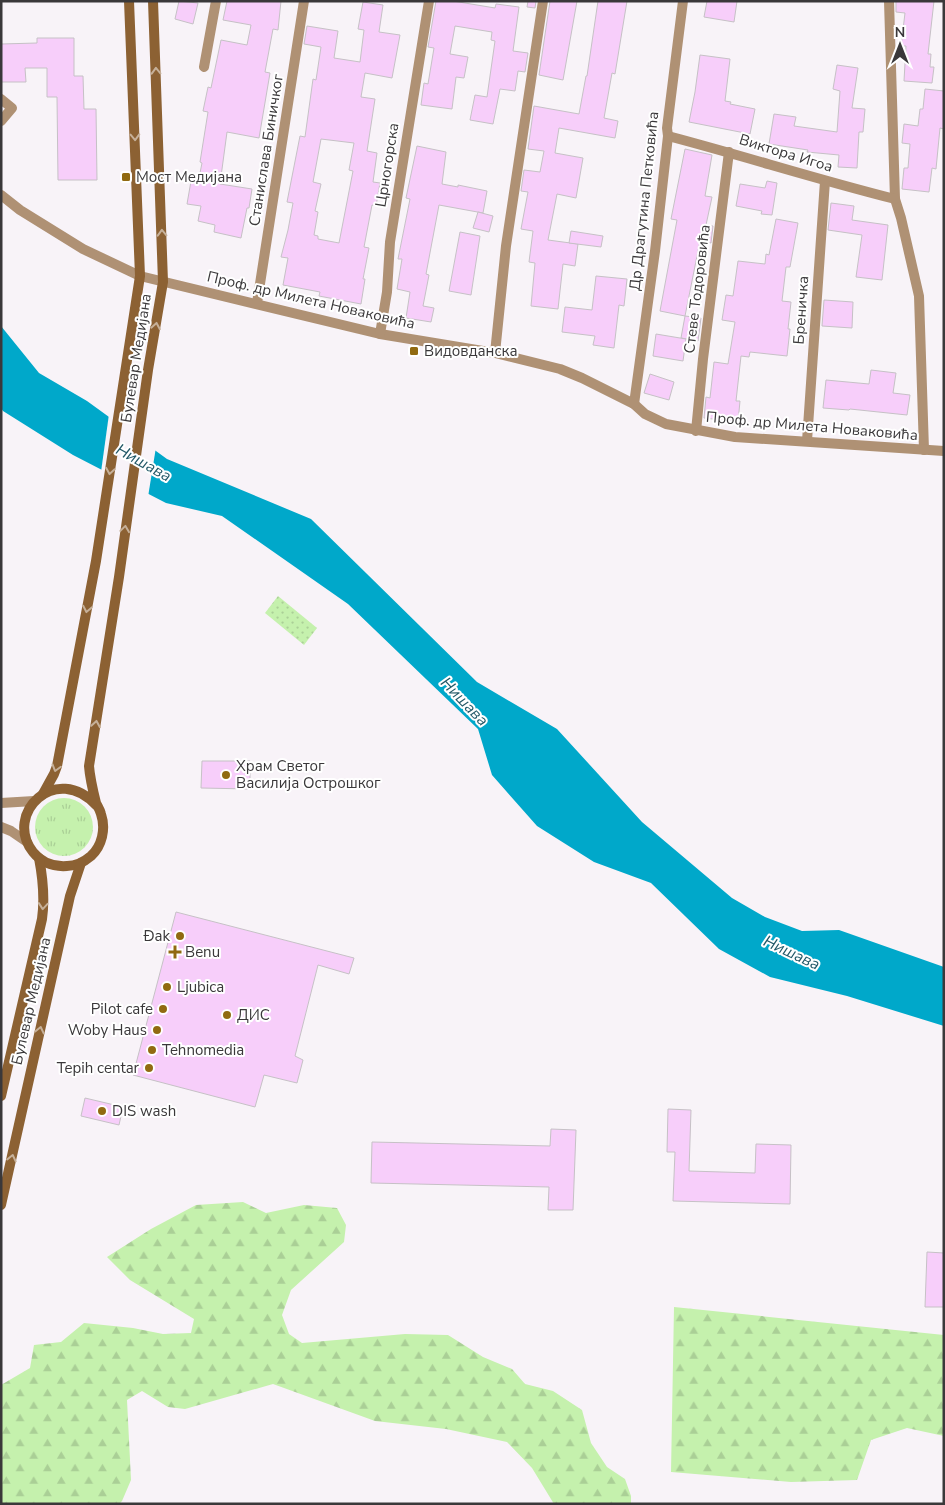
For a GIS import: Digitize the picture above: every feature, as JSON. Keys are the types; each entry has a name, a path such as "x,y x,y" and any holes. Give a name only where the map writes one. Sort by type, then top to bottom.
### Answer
{"main road":[{"name":"Булевар Медијана","path":"1,1096 42,919 44,902 44,888 39,858 27,842 24,831 25,821 28,810 42,794 57,766 96,561 140,276 129,1"},
{"name":"Булевар Медијана","path":"1,1205 70,896 81,863 93,854 102,840 103,822 97,806 89,766 148,370 163,282 153,1"},
{"name":"Булевар Медијана","path":"42,794 54,789 78,790 89,797 97,806"},
{"path":"39,858 48,864 59,866 81,863"}],"street":[{"path":"204,67 216,1"},
{"name":"Станислава Биничког","path":"257,303 304,1"},
{"name":"Црногорска","path":"380,334 388,292 390,242 429,1"},
{"path":"495,352 506,246 543,1"},
{"name":"Др Драгутина Петковића","path":"634,404 655,251 668,136 667,128 683,1"},
{"path":"888,1 895,199 919,296 924,450"},
{"path":"1,99 12,108 1,120"},
{"name":"Виктора Игоа","path":"668,136 729,152 824,182 895,199"},
{"name":"Стеве Тодоровића","path":"696,431 703,359 729,152"},
{"name":"Бреничка","path":"807,441 824,182"},
{"name":"Булевар Медијана","path":"1,195 20,210 83,249 140,276"},
{"name":"Проф. др Милета Новаковића","path":"140,276 380,334 495,352 560,369 634,404 645,414 666,424 696,431 735,437 944,451"},
{"path":"1,803 34,801"},
{"path":"1,827 11,831 27,842"}],"green space":[{"path":"278,596 317,628 304,645 265,613"},
{"path":"64,798 80,803 88,811 93,827 88,843 80,851 64,856 48,851 40,843 35,827 40,811 48,803"},
{"path":"243,1202 266,1213 304,1205 337,1208 346,1225 344,1242 291,1290 282,1315 289,1334 302,1343 405,1334 448,1335 483,1357 512,1369 525,1384 553,1391 582,1410 591,1443 607,1467 625,1479 631,1496 631,1504 554,1504 532,1468 507,1442 446,1429 375,1421 273,1384 185,1409 168,1407 142,1391 127,1400 131,1480 119,1504 1,1504 1,1385 30,1368 34,1345 61,1342 84,1323 133,1328 163,1334 191,1333 194,1319 130,1280 107,1257 151,1229 196,1205"},
{"path":"674,1307 944,1335 944,1436 907,1428 871,1440 857,1480 791,1482 671,1472"}],"water":[{"name":"Нишава","path":"1,326 39,373 87,401 167,459 311,519 477,682 557,729 642,822 732,898 765,917 802,931 839,930 944,967 944,1026 847,996 770,977 719,949 651,883 594,862 537,826 492,775 478,729 348,604 222,516 166,503 73,455 3,411 1,408"}],"pier":[{"path":"109,414 156,447 148,497 101,472"}],"building":[{"path":"179,1 198,3 193,24 175,19"},
{"path":"227,1 281,1 278,30 273,29 265,72 270,73 259,138 227,132 220,184 252,189 241,238 214,232 215,225 198,221 201,206 187,204 191,181 198,183 208,112 203,111 208,87 211,88 221,40 247,45 251,25 223,20"},
{"path":"436,1 453,1 495,8 496,4 519,7 513,51 528,53 525,72 518,71 515,91 500,89 493,124 470,120 475,95 487,97 495,41 491,40 492,32 455,26 450,54 468,57 464,78 456,77 452,109 421,105 424,83 428,84 434,48 428,47"},
{"path":"528,1 536,1 535,8 527,7"},
{"path":"550,1 577,1 563,80 539,75"},
{"path":"598,1 627,1 615,74 612,73 604,118 618,121 615,138 559,128 555,153 583,158 576,198 557,194 548,240 578,244 575,266 563,264 558,309 531,306 535,263 529,262 533,231 521,229 528,192 521,191 524,170 540,172 544,151 528,149 534,106 579,114 587,76"},
{"path":"707,1 737,1 734,22 704,17"},
{"path":"896,1 934,1 928,54 931,54 930,67 934,67 932,83 904,81 906,46 901,46 905,13 896,12"},
{"path":"363,2 383,5 379,32 400,35 392,78 365,73 361,97 375,99 367,151 377,153 373,182 380,183 376,206 372,205 364,247 369,248 363,279 365,279 361,304 319,296 320,292 283,285 288,258 281,257 293,203 287,202 300,136 305,137 313,79 316,80 321,47 304,44 307,26 338,31 334,58 360,62 364,30 358,29","holes":["321,139 354,143 349,170 353,171 339,243 318,239 318,236 314,235 318,212 315,211 321,184 313,182"]},
{"path":"37,38 74,38 74,76 83,76 84,109 96,109 97,180 58,180 57,97 47,97 47,68 25,68 26,82 1,82 1,44 37,43"},
{"path":"700,55 730,59 725,101 731,102 730,104 755,109 750,134 689,122"},
{"path":"837,65 858,68 852,108 865,109 863,132 859,132 857,168 838,167 839,155 807,152 808,150 769,144 774,114 796,117 794,126 837,132 840,91 833,89"},
{"path":"925,89 944,91 944,129 940,128 936,169 932,168 929,192 902,189 904,168 908,168 910,144 902,143 904,124 918,126 920,109 923,109"},
{"path":"417,146 446,152 442,184 487,191 483,213 439,205 426,274 429,275 423,306 434,308 431,322 406,318 410,292 397,289 402,259 398,259 410,199 406,198"},
{"path":"685,149 712,155 705,196 712,197 706,225 713,226 711,243 700,241 685,316 660,311 677,220 671,219"},
{"path":"767,181 777,183 772,215 761,214 762,211 736,206 740,184 765,188"},
{"path":"831,203 854,206 852,220 888,225 882,280 856,277 862,235 828,230"},
{"path":"478,212 493,216 489,232 473,228"},
{"path":"776,219 798,223 790,267 786,267 782,301 791,302 787,356 750,352 749,357 741,356 736,401 740,401 738,422 704,418 706,397 710,398 714,362 728,364 735,322 722,320 726,295 733,296 738,261 765,264 766,254 769,255"},
{"path":"571,231 603,236 601,247 569,243"},
{"path":"460,232 480,236 471,295 449,291"},
{"path":"596,276 627,279 624,306 619,305 614,348 593,345 595,336 562,332 565,307 592,310"},
{"path":"824,300 853,302 852,328 822,326"},
{"path":"685,316 701,318 698,341 681,338"},
{"path":"656,334 686,339 683,361 653,356"},
{"path":"871,370 896,373 893,393 910,395 907,415 823,408 826,380 869,384"},
{"path":"650,374 674,382 669,400 644,393"},
{"name":"Храм Светог Василија Острошког","path":"202,761 250,761 250,789 201,788"},
{"name":"ДИС","path":"176,912 354,958 349,974 318,965 295,1056 303,1060 297,1083 264,1075 255,1107 133,1075"},
{"name":"DIS wash","path":"85,1098 123,1107 119,1125 81,1116"},
{"path":"668,1109 691,1110 689,1171 755,1173 756,1144 791,1145 790,1204 673,1201 675,1152 667,1152"},
{"path":"551,1129 576,1130 573,1210 548,1210 549,1187 371,1183 372,1142 550,1146"},
{"path":"927,1252 944,1253 944,1307 925,1307"}],"place":[{"name":"Мост Медијана","path":"126,177"},
{"name":"Видовданска","path":"414,351"},
{"name":"Храм Светог Василија Острошког","path":"226,775"},
{"name":"Đak","path":"180,936"},
{"name":"Benu","path":"175,952"},
{"name":"Ljubica","path":"167,987"},
{"name":"Pilot cafe","path":"163,1009"},
{"name":"ДИС","path":"227,1015"},
{"name":"Woby Haus","path":"157,1030"},
{"name":"Tehnomedia","path":"152,1050"},
{"name":"Tepih centar","path":"149,1068"},
{"name":"DIS wash","path":"102,1111"}]}
